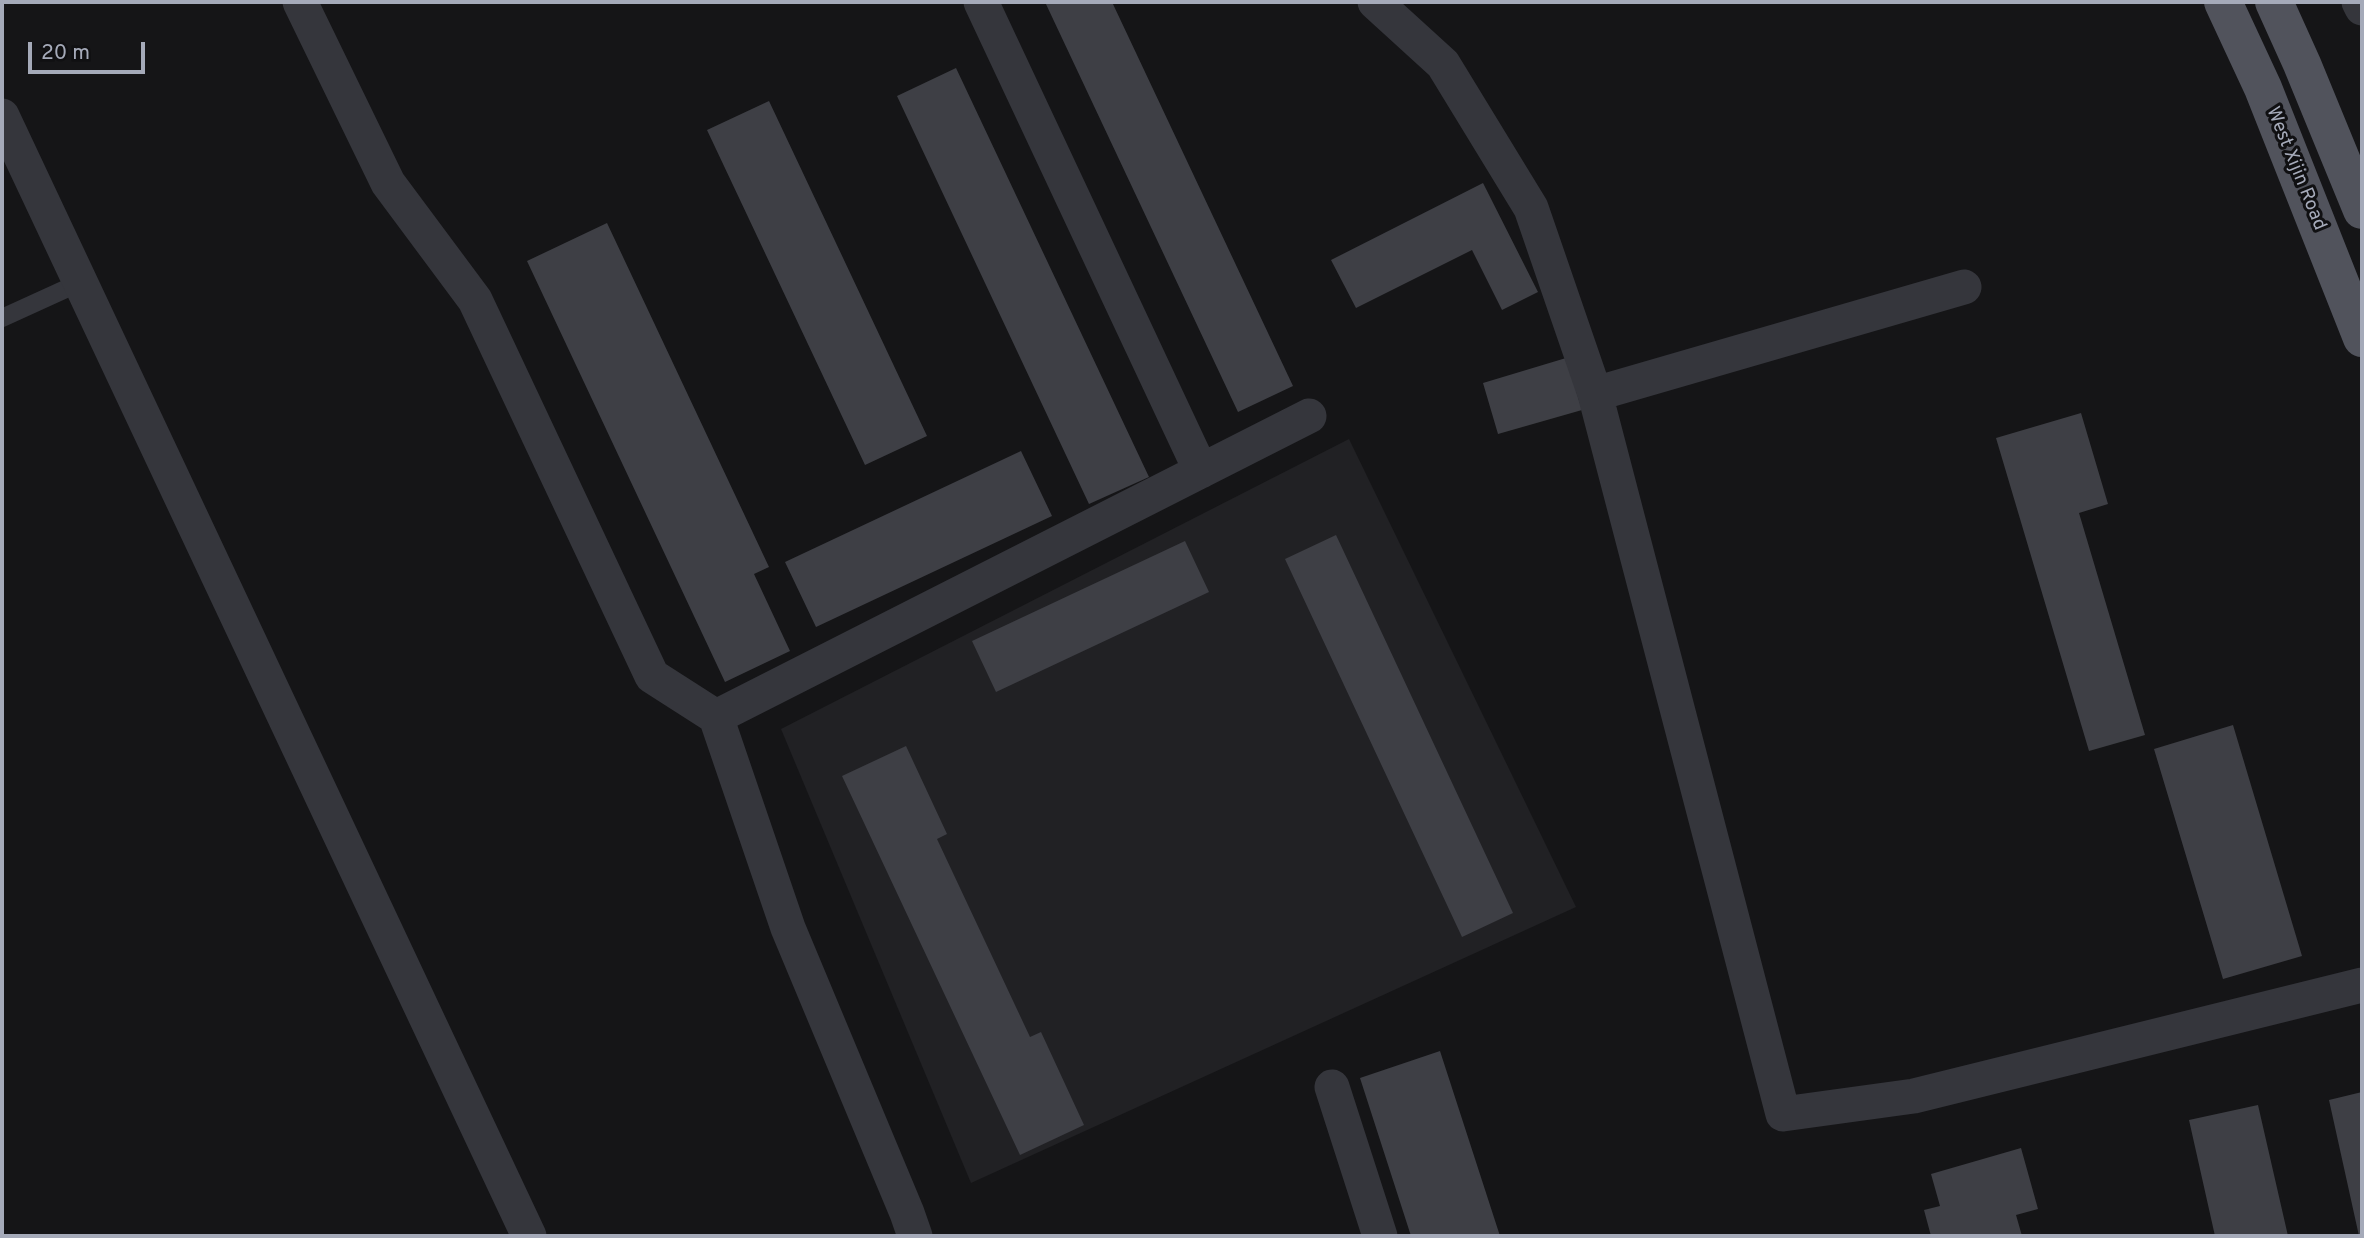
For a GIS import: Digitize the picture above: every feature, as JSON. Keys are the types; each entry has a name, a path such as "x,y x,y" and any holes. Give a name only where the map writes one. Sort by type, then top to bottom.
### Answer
{"main road":[{"name":"West Xijin Road","path":"2223,2 2263,88 2362,338"},
{"path":"2274,2 2362,210"}],"street":[{"path":"300,2 388,183 475,300 652,676 716,717 788,928 915,1236"},
{"path":"981,2 1201,471"},
{"path":"1375,2 1443,64 1531,208 1595,394 1783,1114 1914,1096 2362,985"},
{"path":"2360,2 2362,8"},
{"path":"2,116 529,1236"},
{"path":"1595,394 1965,287"},
{"path":"716,717 1309,416"},
{"path":"1332,1087 1380,1236"}],"lane":[{"path":"2,318 80,282"}],"shaded area":[{"path":"1349,439 1576,907 971,1183 781,729"}],"building":[{"path":"1045,2 1112,2 1293,386 1238,412"},
{"path":"956,68 1149,477 1089,504 897,96"},
{"path":"769,101 927,436 865,465 707,130"},
{"path":"1483,183 1538,292 1502,310 1472,250 1356,308 1331,260"},
{"path":"607,223 769,567 754,574 790,651 725,682 527,261"},
{"path":"1566,358 1582,410 1498,434 1483,383"},
{"path":"2081,413 2108,504 2079,513 2145,735 2089,751 1996,438"},
{"path":"1021,451 1052,516 816,627 785,562"},
{"path":"1336,535 1513,913 1462,937 1285,559"},
{"path":"1185,541 1209,592 996,692 972,641"},
{"path":"2233,725 2302,956 2223,979 2154,749"},
{"path":"906,746 947,834 937,839 1030,1037 1041,1032 1084,1125 1020,1155 842,776"},
{"path":"1440,1051 1500,1236 1411,1236 1360,1078"},
{"path":"2362,1092 2362,1236 2359,1236 2329,1100"},
{"path":"2258,1105 2288,1236 2215,1236 2189,1120"},
{"path":"2021,1148 2038,1209 2016,1215 2022,1236 1931,1236 1924,1210 1940,1206 1931,1174"}]}
